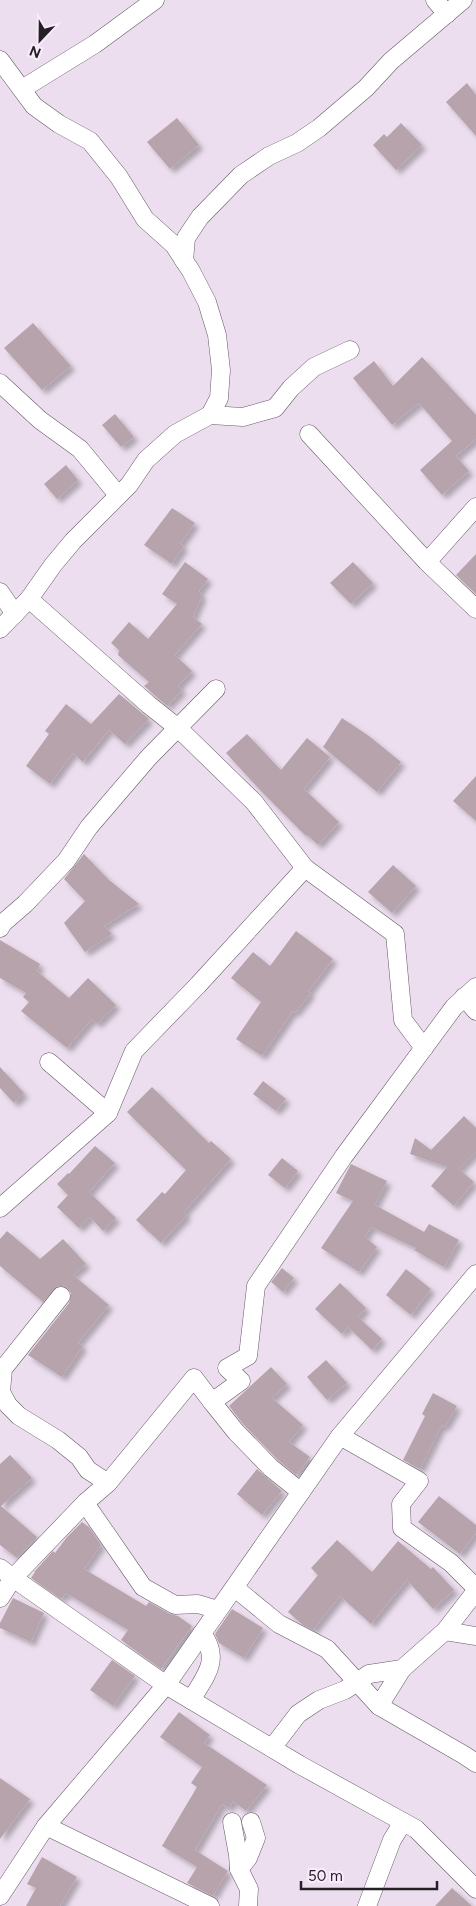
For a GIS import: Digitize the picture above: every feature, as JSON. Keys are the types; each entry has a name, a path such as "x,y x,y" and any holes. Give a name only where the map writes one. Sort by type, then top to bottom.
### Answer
{"street":[{"path":"22,89 95,44 155,0"},
{"path":"435,0 447,14"},
{"path":"184,261 186,238 200,218 223,192 269,156 297,143 318,128 366,88 392,61 463,0"},
{"path":"0,60 5,79 22,89 34,106 58,124 90,141 119,177 145,220 174,245 184,261 207,302 217,335 221,370 219,398 210,415"},
{"path":"0,629 29,599 52,565 128,485 146,460 175,434 210,415 243,417 275,408 291,388 314,367 350,350"},
{"path":"0,382 40,420 80,448 118,495"},
{"path":"309,434 427,562 476,610"},
{"path":"427,562 476,507"},
{"path":"0,592 15,614"},
{"path":"29,599 149,705 178,728 254,802 305,868 395,934 403,1020 424,1048"},
{"path":"0,928 66,861 89,827 178,728 216,689"},
{"path":"0,1208 108,1113 134,1050 198,985 305,868"},
{"path":"212,1402 241,1381 227,1368 248,1356 256,1286 344,1156 454,1006 470,992 476,1011"},
{"path":"49,1062 108,1113"},
{"path":"0,1896 46,1826 166,1685 340,1436 476,1274"},
{"path":"61,1296 1,1370 1,1392 8,1405 19,1416 58,1440 80,1457 88,1470 108,1483"},
{"path":"0,1598 7,1573 108,1483 194,1378 236,1432 270,1468 301,1492"},
{"path":"340,1436 418,1481 401,1504 402,1528 451,1563 476,1589 445,1631 402,1670 379,1706"},
{"path":"85,1503 143,1588 174,1605 198,1604 218,1610"},
{"path":"7,1573 166,1685 416,1830 476,1889"},
{"path":"234,1588 279,1624 327,1649 379,1706 476,1763"},
{"path":"445,1631 476,1636"},
{"path":"191,1700 205,1677 212,1660 209,1644 202,1633"},
{"path":"272,1748 298,1714 319,1700 357,1683 369,1674 402,1670"},
{"path":"232,1822 239,1869 248,1889 248,1906"},
{"path":"239,1869 248,1858 256,1838 251,1822"},
{"path":"367,1906 392,1840 403,1822"},
{"path":"46,1826 210,1906"}],"building":[{"path":"467,83 476,95 476,136 446,102"},
{"path":"177,118 199,145 170,169 147,142"},
{"path":"401,123 422,145 396,170 373,145 384,134 387,137"},
{"path":"33,323 71,366 42,390 4,348"},
{"path":"422,357 476,415 476,439 456,456 469,471 442,495 420,470 452,441 419,403 392,425 353,378 374,361 393,386"},
{"path":"115,414 134,437 121,447 102,425"},
{"path":"66,465 78,480 57,499 44,484"},
{"path":"172,508 195,523 180,544 184,546 172,564 144,545"},
{"path":"476,554 476,594 456,575"},
{"path":"185,562 208,579 199,591 202,596 193,617 202,624 175,655 192,671 178,686 182,690 167,706 144,686 149,682 118,655 119,650 111,643 129,622 148,639 177,604 162,594"},
{"path":"353,562 373,583 351,604 330,583"},
{"path":"119,694 149,719 125,744 109,730 83,762 73,753 50,784 26,766 49,734 45,731 66,704 91,724"},
{"path":"342,718 369,736 401,762 377,792 323,747"},
{"path":"247,734 281,770 307,738 330,757 304,789 339,822 318,845 306,836 262,792 226,753"},
{"path":"476,776 476,821 453,801"},
{"path":"84,854 109,880 139,904 104,926 112,934 85,952 64,923 85,901 64,879"},
{"path":"393,865 416,886 392,913 368,892"},
{"path":"296,931 333,959 308,992 311,993 295,1013 293,1011 262,1056 236,1039 261,1002 231,978 253,952 270,966"},
{"path":"0,940 40,964 37,971 69,998 88,978 116,1005 97,1024 92,1019 67,1048 21,1011 29,1002 23,997 26,993 0,978"},
{"path":"0,1067 24,1093 14,1103 0,1088"},
{"path":"263,1081 286,1099 276,1111 253,1094"},
{"path":"152,1087 209,1143 211,1141 231,1159 184,1212 187,1215 161,1243 136,1220 162,1192 165,1194 186,1170 127,1112"},
{"path":"464,1116 476,1128 476,1152 459,1169 474,1182 454,1206 431,1186 447,1167 410,1154 415,1138 431,1150"},
{"path":"95,1146 115,1163 89,1192 116,1218 103,1231 90,1217 79,1228 57,1207 68,1195 57,1184"},
{"path":"282,1158 298,1171 285,1188 268,1175"},
{"path":"351,1164 387,1181 375,1205 424,1232 429,1224 459,1240 444,1267 414,1250 416,1248 371,1227 365,1237 377,1247 359,1272 321,1248 353,1201 336,1193"},
{"path":"7,1231 40,1259 63,1239 86,1264 73,1275 109,1305 78,1343 83,1346 62,1377 28,1355 69,1303 71,1293 67,1287 58,1286 43,1302 0,1266 0,1239"},
{"path":"282,1268 294,1278 283,1292 271,1282"},
{"path":"406,1269 431,1289 411,1315 386,1295"},
{"path":"340,1283 366,1308 358,1317 382,1339 372,1350 348,1327 342,1334 315,1309"},
{"path":"326,1360 347,1383 327,1400 307,1377"},
{"path":"271,1367 287,1384 272,1398 303,1425 289,1442 310,1457 296,1475 278,1460 244,1425 229,1406"},
{"path":"433,1393 457,1406 445,1427 442,1425 420,1469 403,1460 425,1416 422,1414"},
{"path":"10,1455 32,1478 1,1506 37,1537 17,1558 0,1545 0,1464"},
{"path":"257,1469 282,1491 262,1515 237,1494"},
{"path":"439,1496 476,1525 476,1533 460,1554 418,1522"},
{"path":"82,1522 89,1527 101,1545 84,1569 146,1606 149,1602 170,1614 178,1616 192,1626 161,1669 121,1640 128,1630 66,1593 61,1599 31,1578 53,1551 55,1553"},
{"path":"337,1540 372,1572 398,1541 431,1569 433,1567 454,1590 433,1609 407,1580 371,1624 340,1596 313,1630 303,1625 288,1612 318,1575 311,1568"},
{"path":"13,1598 44,1613 31,1642 0,1628 0,1623"},
{"path":"232,1609 263,1628 244,1658 219,1643 215,1634"},
{"path":"112,1660 135,1676 113,1706 90,1690"},
{"path":"179,1712 210,1735 204,1743 267,1785 246,1811 233,1801 229,1808 222,1804 195,1850 228,1871 213,1896 187,1883 197,1867 162,1846 197,1787 191,1783 202,1767 160,1737"},
{"path":"0,1778 30,1799 0,1839"},
{"path":"42,1857 77,1877 60,1906 26,1906 36,1888 27,1884"},
{"path":"452,1888 472,1906 435,1906"}]}
